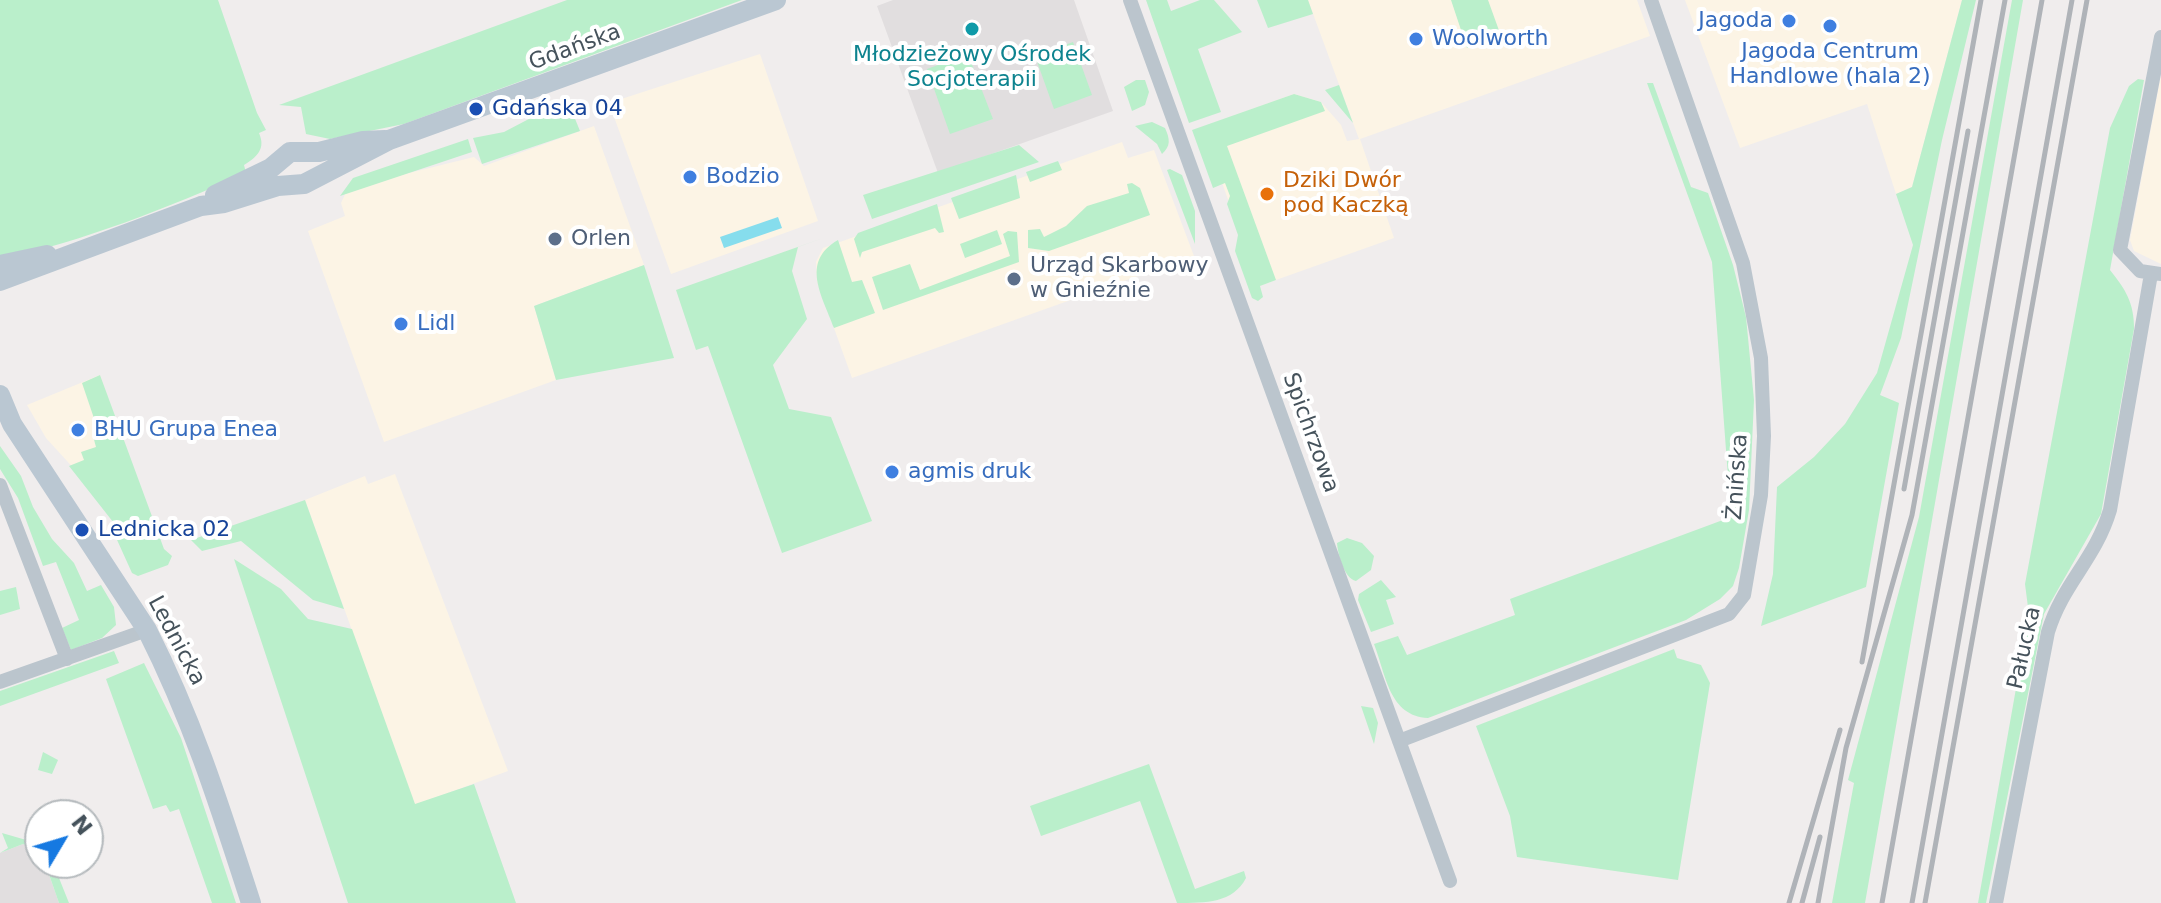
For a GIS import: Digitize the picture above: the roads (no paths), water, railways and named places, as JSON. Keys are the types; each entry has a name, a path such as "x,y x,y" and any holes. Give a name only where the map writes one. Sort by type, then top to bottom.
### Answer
{"street":[{"name":"Gdańska","path":"0,281 201,206 291,184 304,184 389,140 776,0"},
{"name":"Spichrzowa","path":"1130,0 1450,881"},
{"name":"Żnińska","path":"1399,741 1729,614 1739,606 1744,595 1761,495 1764,436 1761,358 1743,263 1651,0"},
{"name":"Pałucka","path":"1996,903 2048,632 2057,604 2102,538 2156,274 2130,263 2120,250 2161,37"},
{"name":"Gdańska","path":"201,206 219,192 283,160 290,152 307,153 363,141 389,140"},
{"path":"307,153 315,167 312,178"},
{"path":"283,160 281,171 291,184"},
{"name":"Gdańska","path":"0,265 41,255 63,256"},
{"name":"Lednicka","path":"0,395 6,418 147,630 195,732 251,903"},
{"path":"0,485 67,659"},
{"path":"0,682 147,630"}],"water":[{"path":"778,217 782,228 724,248 720,237"}],"railway":[{"path":"1862,662 1981,0"},
{"path":"1818,903 1846,748 1912,515 2005,0"},
{"path":"1882,903 2042,0"},
{"path":"1912,903 2072,0"},
{"path":"1925,903 2087,0"},
{"path":"1904,489 1968,131"},
{"path":"1789,903 1840,730"},
{"path":"1802,903 1820,837"}],"place":[{"name":"Jagoda","path":"1789,21"},
{"name":"Jagoda Centrum Handlowe (hala 2)","path":"1830,26"},
{"name":"Młodzieżowy Ośrodek Socjoterapii","path":"972,29"},
{"name":"Woolworth","path":"1416,39"},
{"name":"Gdańska 04","path":"476,109"},
{"name":"Bodzio","path":"690,177"},
{"name":"Dziki Dwór pod Kaczką","path":"1267,194"},
{"name":"Orlen","path":"555,239"},
{"name":"Urząd Skarbowy w Gnieźnie","path":"1014,279"},
{"name":"Lidl","path":"401,324"},
{"name":"BHU Grupa Enea","path":"78,430"},
{"name":"agmis druk","path":"892,472"},
{"name":"Lednicka 02","path":"82,530"}]}
